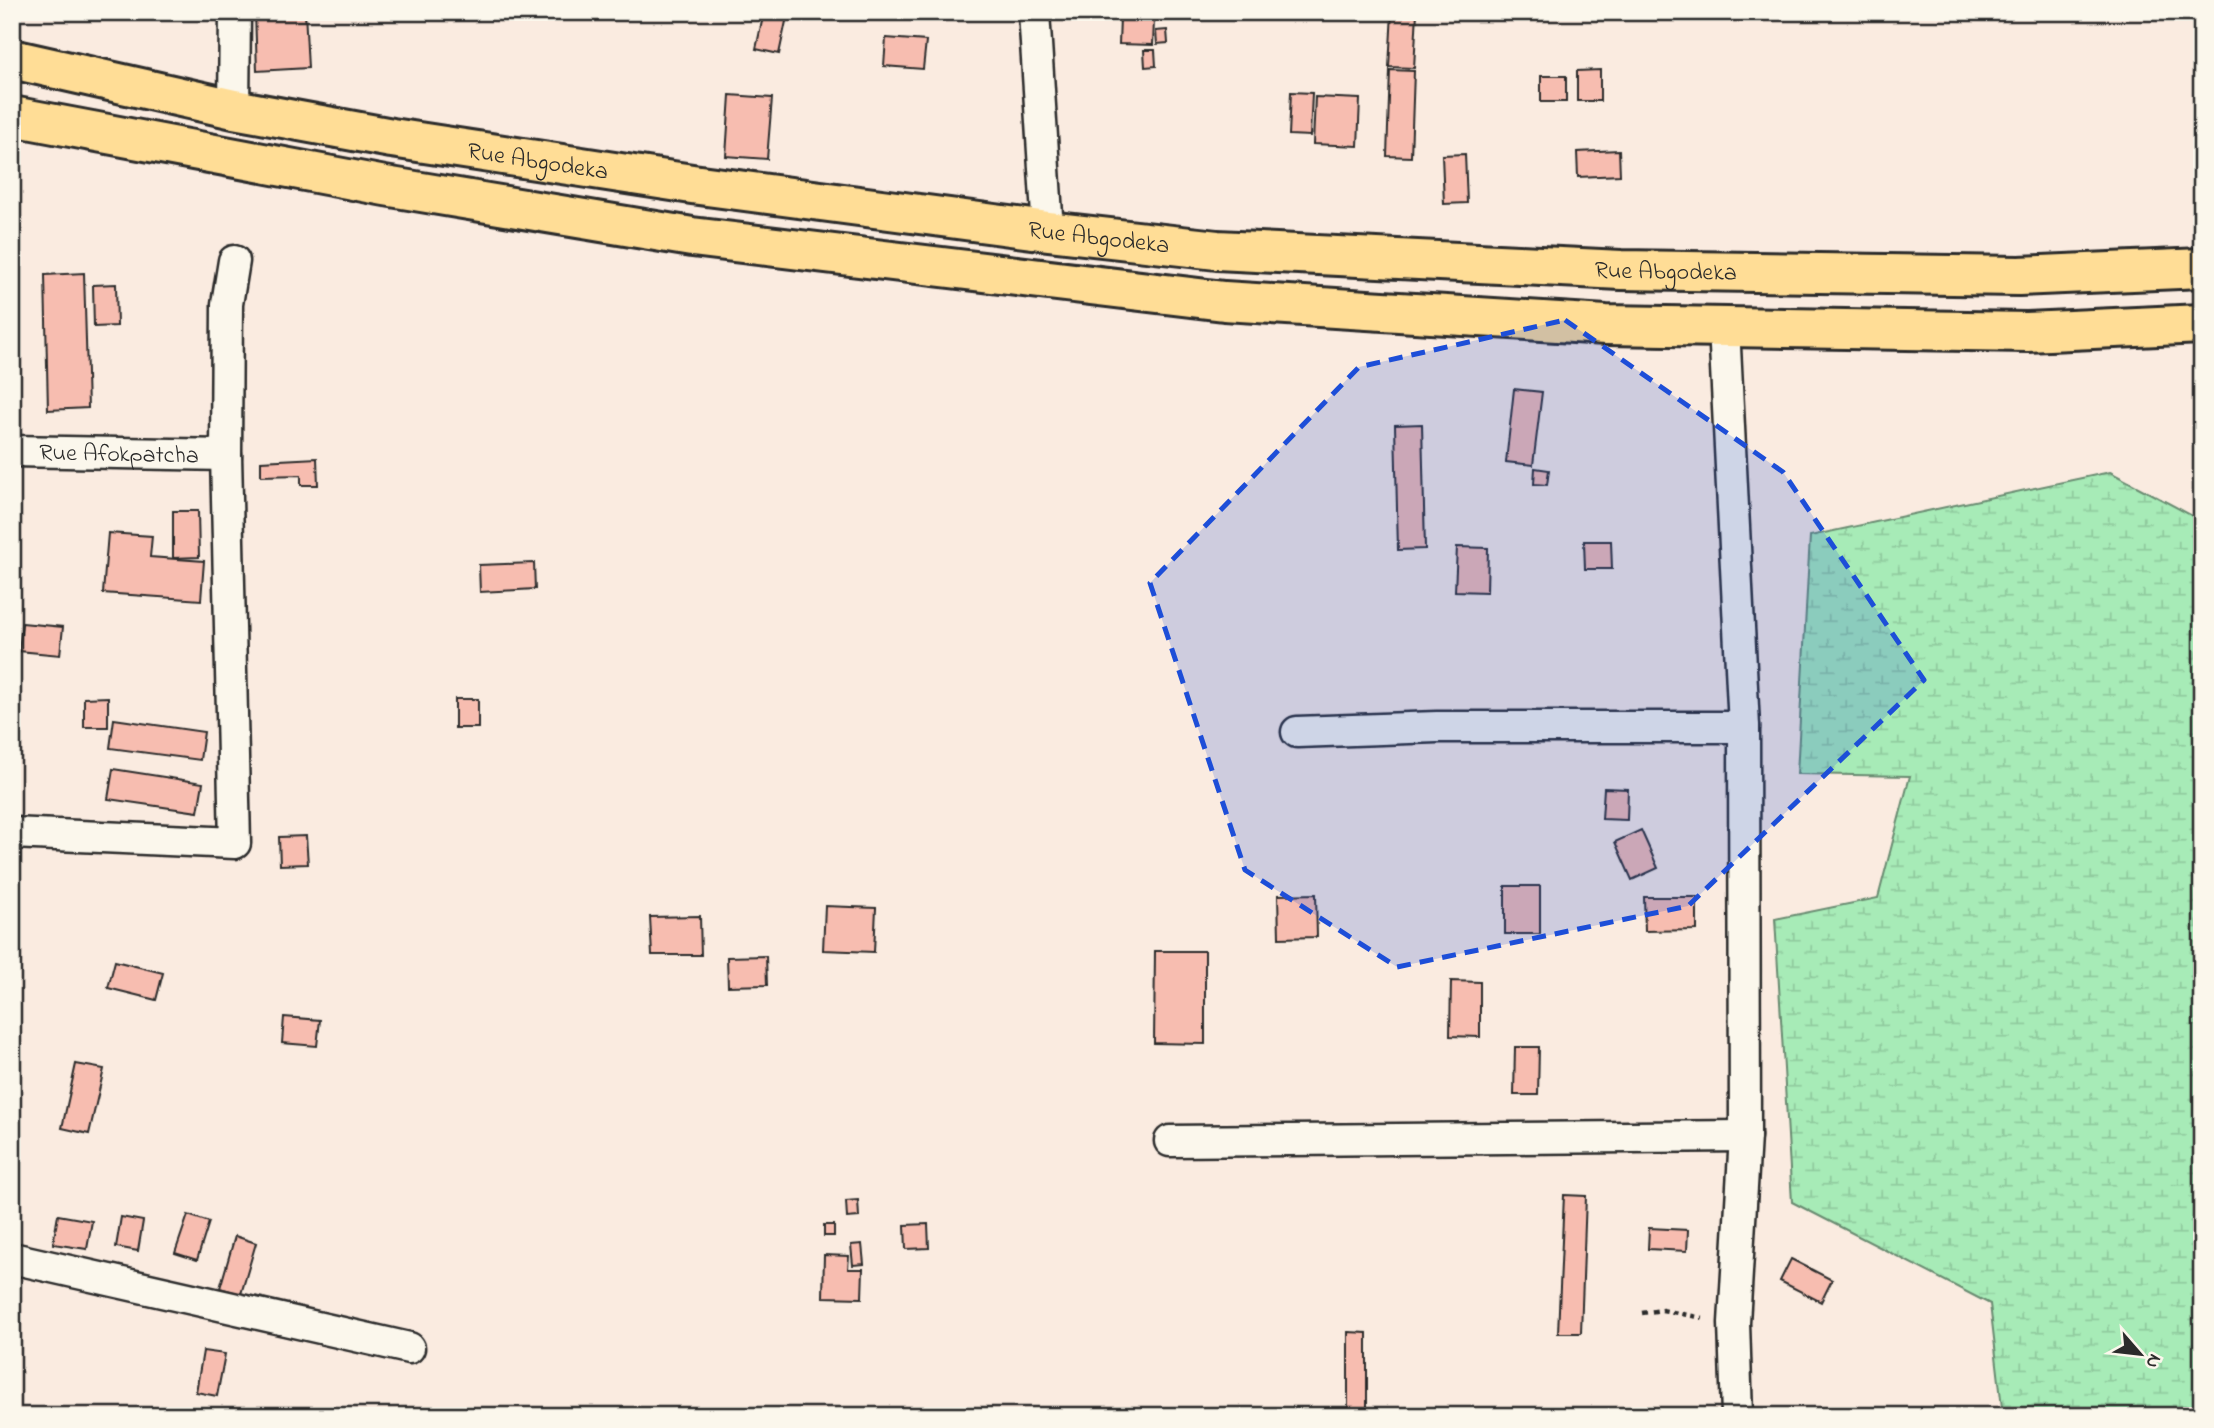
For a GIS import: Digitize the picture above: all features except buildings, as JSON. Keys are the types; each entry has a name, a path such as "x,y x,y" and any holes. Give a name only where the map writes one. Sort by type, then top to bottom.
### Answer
{"main road":[{"name":"Rue Abgodeka","path":"12,60 234,109 392,138 692,184 1048,231 1217,250 1621,270 2019,276 2202,268"},
{"name":"Rue Abgodeka","path":"12,116 385,186 692,237 1224,301 1606,325 2027,332 2202,324"}],"street":[{"path":"234,109 235,12"},
{"path":"1034,12 1048,231"},
{"path":"12,834 235,843 226,455 227,304 234,261"},
{"path":"1724,327 1744,727 1745,1136 1734,1323 1737,1416"},
{"name":"Rue Afokpatcha","path":"12,451 226,455"},
{"path":"1297,732 1437,727 1744,727"},
{"path":"1170,1141 1745,1136"},
{"path":"12,1258 409,1348"}],"path":[{"path":"1642,1313 1662,1310 1686,1314"}],"highlighted area":[{"path":"1565,320 1783,472 1924,680 1688,906 1397,967 1245,870 1150,583 1359,367"}],"green space":[{"path":"2110,472 2202,521 2202,1416 2003,1416 1990,1304 1792,1202 1775,919 1878,898 1910,776 1797,774 1810,536"}]}
